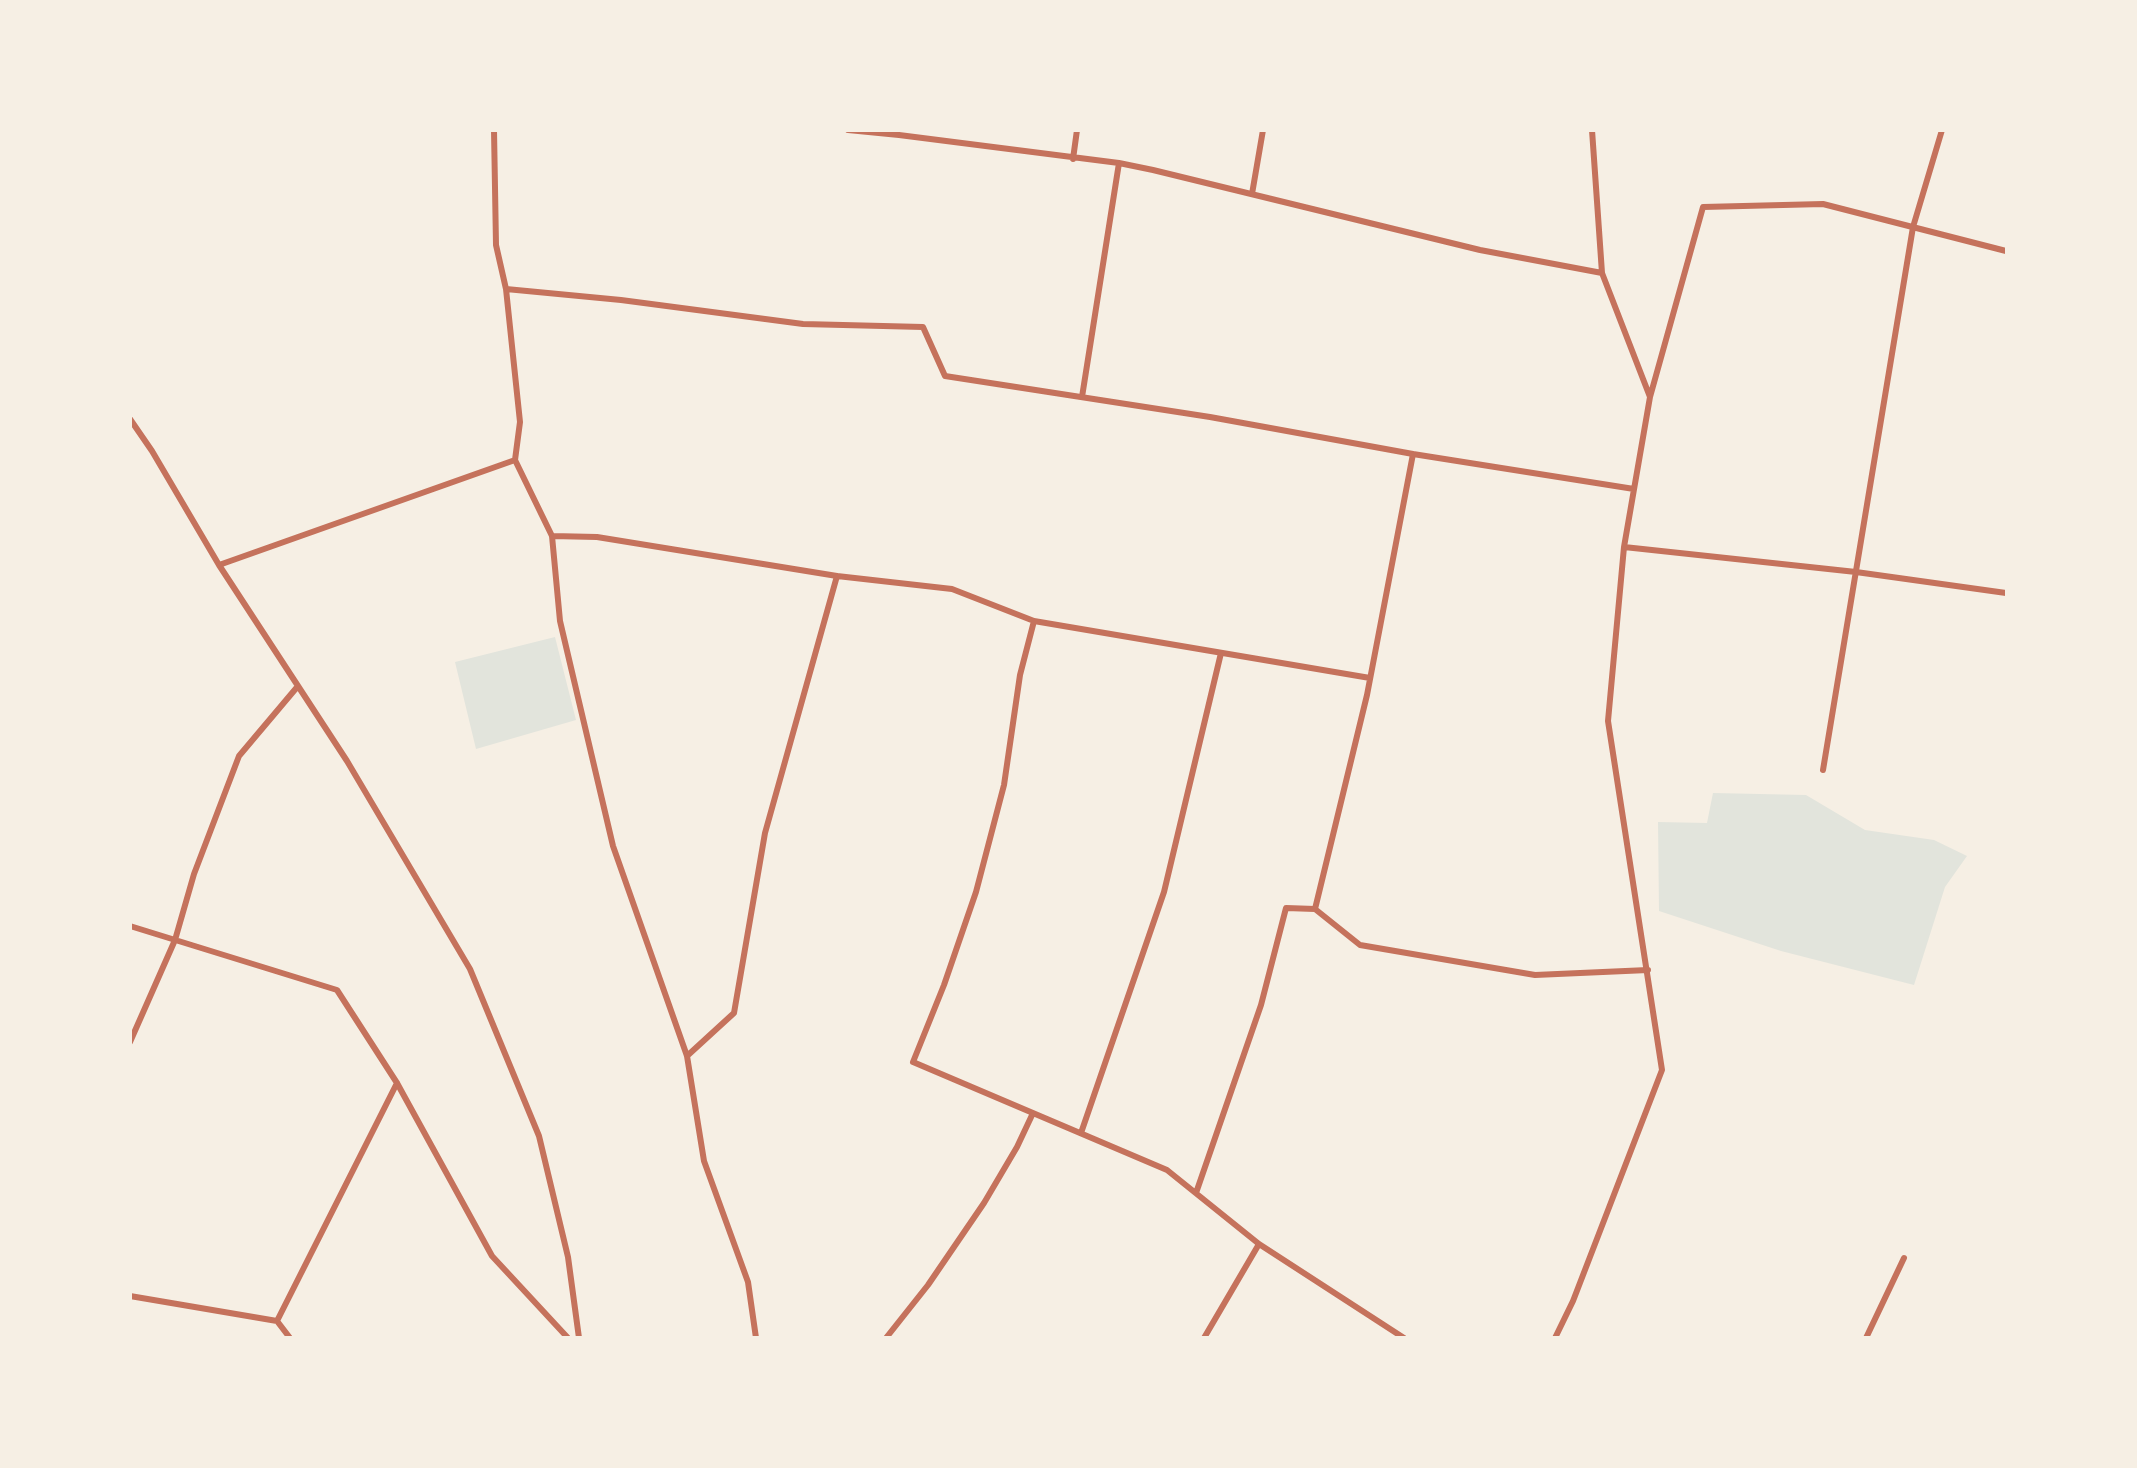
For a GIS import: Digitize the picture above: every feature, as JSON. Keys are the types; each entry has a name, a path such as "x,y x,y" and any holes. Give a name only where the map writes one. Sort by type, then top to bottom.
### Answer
{"street":[{"path":"494,130 496,245 506,290 520,422 515,460 552,536 560,621 613,846 687,1056 704,1161 748,1282 756,1338"},
{"path":"848,130 899,133 1119,164 1480,250 1602,273"},
{"path":"1073,159 1077,130"},
{"path":"1252,194 1263,130"},
{"path":"1592,130 1602,273 1650,397"},
{"path":"1823,770 1913,227 1942,130"},
{"path":"1082,397 1119,164"},
{"path":"1555,1338 1573,1301 1662,1070 1608,721 1624,547 1650,397 1703,207 1823,204 2007,251"},
{"path":"506,290 621,300 803,324 922,327 945,376 1210,417 1413,454 1634,489"},
{"path":"130,419 152,451 219,565 347,761 470,969 539,1136 568,1257 579,1338"},
{"path":"1315,909 1370,678 1413,454"},
{"path":"219,565 515,460"},
{"path":"552,536 597,537 837,576 952,590 1034,621 1370,678"},
{"path":"1624,547 1856,572 2007,593"},
{"path":"687,1056 734,1013 765,833 837,576"},
{"path":"1034,621 1020,675 1004,786 976,892 944,985 913,1062 1167,1170 1259,1244 1404,1338"},
{"path":"1082,1133 1164,892 1221,652"},
{"path":"130,1042 175,940 194,874 239,756 298,686"},
{"path":"1196,1192 1261,1005 1286,908 1315,909 1360,945 1535,975 1648,970"},
{"path":"130,926 337,990 397,1083 492,1256 568,1338"},
{"path":"277,1321 397,1083"},
{"path":"886,1338 928,1286 984,1203 1017,1147 1033,1113"},
{"path":"1204,1338 1259,1244"},
{"path":"1866,1338 1905,1258"},
{"path":"130,1296 277,1321 290,1338"}],"shaded area":[{"path":"555,637 576,720 476,749 455,662"},
{"path":"1713,793 1806,795 1865,830 1934,840 1967,856 1945,887 1914,985 1781,951 1659,911 1658,822 1707,823"}]}
